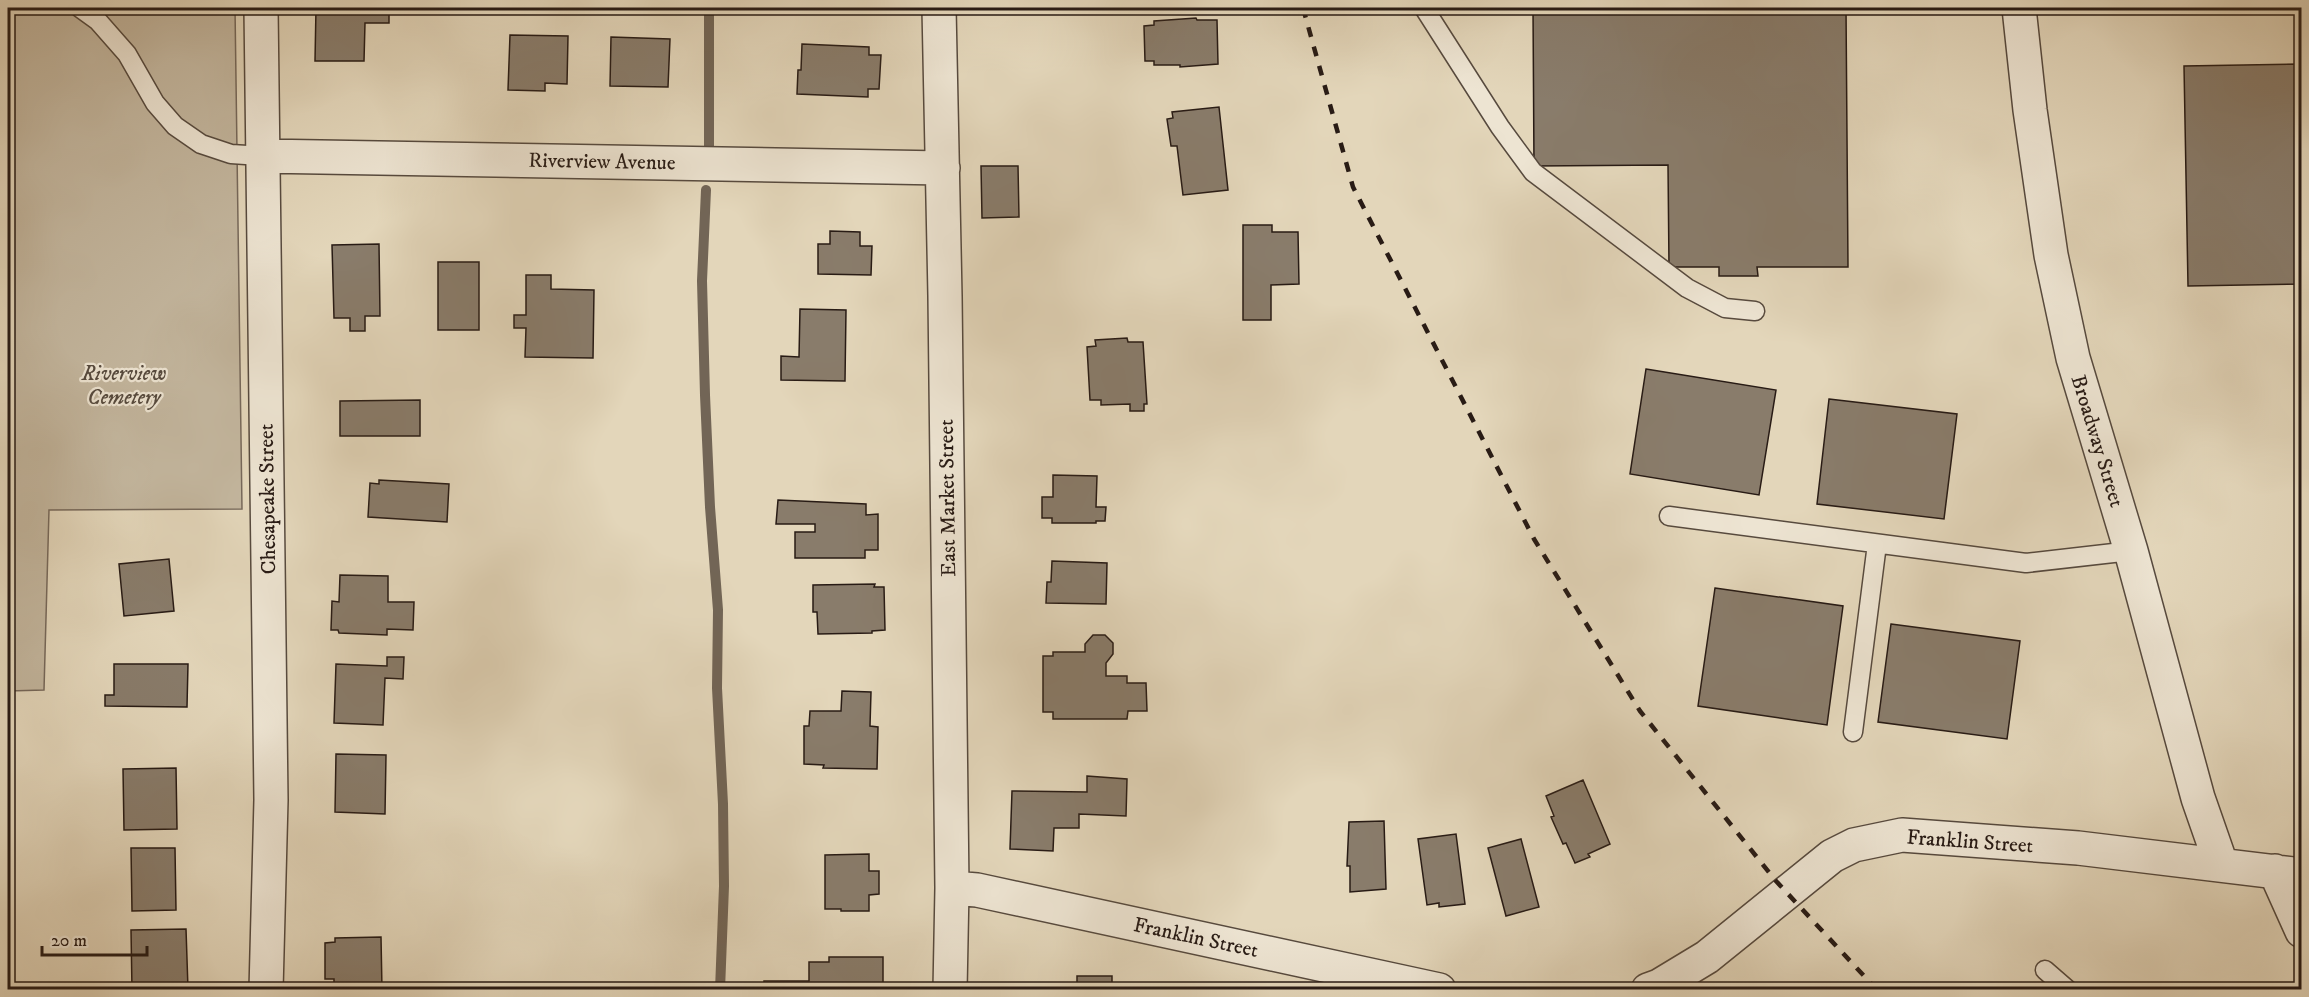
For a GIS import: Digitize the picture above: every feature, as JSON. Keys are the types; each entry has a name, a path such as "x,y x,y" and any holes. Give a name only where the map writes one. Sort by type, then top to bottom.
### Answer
{"street":[{"name":"Chesapeake Street","path":"261,8 271,800 266,990"},
{"name":"East Market Street","path":"939,8 952,888 950,990"},
{"name":"Broadway Street","path":"2019,8 2030,110 2051,255 2073,358 2131,551 2198,798 2221,864"},
{"name":"Riverview Avenue","path":"262,156 943,168"},
{"name":"Franklin Street","path":"1648,990 1659,986 1707,957 1832,856 1854,845 1902,835 2078,848 2288,873"},
{"path":"2288,873 2301,931"},
{"name":"Franklin Street","path":"952,888 977,890 1439,990"}],"lane":[{"path":"80,8 99,21 127,54 155,103 175,126 201,144 231,154 262,156"},
{"path":"1424,8 1481,98 1533,172 1687,288 1725,308 1755,311"},
{"path":"1669,516 2026,563 2131,551"},
{"path":"1853,732 1877,543"},
{"path":"2045,970 2068,990"}],"green space":[{"name":"Riverview Cemetery","path":"8,8 235,8 242,509 49,510 44,690 8,691"}],"building":[{"path":"316,8 389,8 389,23 365,23 364,61 315,61"},
{"path":"1533,8 1846,8 1848,267 1757,267 1758,276 1719,276 1719,267 1669,267 1668,165 1534,166"},
{"path":"1196,18 1197,20 1217,20 1218,64 1180,67 1180,65 1154,65 1154,61 1145,61 1144,26 1154,25 1154,21"},
{"path":"510,35 568,36 567,84 545,83 545,91 508,90"},
{"path":"611,37 670,39 668,87 610,86"},
{"path":"802,44 869,47 869,55 881,55 879,89 868,89 868,97 797,94"},
{"path":"2298,64 2302,284 2188,286 2184,66"},
{"path":"2298,89 2302,89 2301,216"},
{"path":"1219,107 1228,190 1183,195 1177,146 1171,146 1167,119 1173,118 1172,112"},
{"path":"981,166 1018,166 1019,217 982,218"},
{"path":"1243,225 1272,225 1272,232 1298,232 1299,284 1271,285 1271,320 1243,320"},
{"path":"830,231 860,232 860,246 872,246 871,275 818,274 818,244 830,244"},
{"path":"379,244 380,316 365,316 365,331 350,331 350,318 334,318 332,245"},
{"path":"438,262 479,262 479,330 438,330"},
{"path":"526,275 551,275 551,289 594,290 593,358 525,357 526,328 514,328 514,315 526,315"},
{"path":"800,309 846,310 845,381 781,380 781,356 799,357"},
{"path":"1127,338 1128,342 1143,342 1147,404 1144,404 1144,411 1130,411 1130,404 1101,405 1101,400 1090,400 1087,347 1096,346 1095,340"},
{"path":"1646,369 1776,390 1759,495 1630,474"},
{"path":"1829,399 1957,414 1944,519 1817,504"},
{"path":"420,400 420,436 340,436 340,401"},
{"path":"1053,475 1097,476 1096,507 1106,507 1105,521 1052,523 1052,518 1042,518 1042,497 1053,497"},
{"path":"379,480 449,484 447,522 368,517 370,483 379,484"},
{"path":"778,500 866,504 866,515 878,514 878,550 865,550 865,558 795,558 795,532 815,532 815,524 776,524"},
{"path":"169,559 174,611 124,616 119,564"},
{"path":"1052,561 1107,563 1106,604 1046,603 1047,582 1051,582"},
{"path":"340,575 388,576 388,602 414,602 413,630 387,629 387,635 339,633 338,630 331,630 332,601 339,602"},
{"path":"875,584 874,587 884,587 885,630 872,631 872,633 818,634 817,612 813,612 813,585"},
{"path":"1715,588 1843,606 1827,725 1698,706"},
{"path":"1891,624 2020,641 2007,739 1878,722"},
{"path":"1093,635 1105,635 1113,643 1113,654 1106,663 1106,676 1127,676 1127,683 1146,683 1147,711 1128,711 1127,719 1053,719 1053,712 1043,712 1043,656 1053,656 1053,652 1085,652 1085,644"},
{"path":"387,657 404,657 403,679 385,678 383,725 334,723 336,664 387,666"},
{"path":"114,664 188,664 187,707 105,706 105,695 114,695"},
{"path":"842,691 871,692 870,726 878,727 877,769 823,768 824,765 804,764 804,726 809,726 810,711 841,711"},
{"path":"336,754 386,755 385,814 335,812"},
{"path":"176,768 177,829 124,830 123,769"},
{"path":"1087,776 1127,779 1126,816 1079,814 1079,828 1054,828 1053,851 1010,849 1012,791 1087,792"},
{"path":"1583,780 1610,844 1588,854 1590,857 1575,863 1566,843 1563,844 1551,817 1554,816 1546,796"},
{"path":"1384,821 1386,889 1350,892 1350,866 1347,866 1349,822"},
{"path":"1456,834 1465,904 1439,907 1439,903 1427,905 1418,839"},
{"path":"1521,839 1539,907 1506,916 1488,848"},
{"path":"131,848 175,848 176,910 132,911"},
{"path":"869,854 869,871 879,871 879,894 869,895 869,911 825,909 825,855"},
{"path":"186,929 188,989 132,990 131,930"},
{"path":"381,937 382,990 359,990 359,984 334,985 334,979 325,979 325,943 335,942 335,938"},
{"path":"829,957 883,957 883,987 880,987 880,990 764,990 764,981 809,981 809,962 829,962"},
{"path":"1077,976 1112,976 1112,986 1120,986 1120,990 1045,990 1056,989 1056,987 1077,987"}],"waterway":[{"path":"709,8 709,146"},
{"path":"706,190 702,281 705,395 718,610 717,688 723,804 724,886 720,990"}],"railway":[{"path":"1303,8 1353,187 1534,539 1640,711 1776,881 1877,990"}]}
